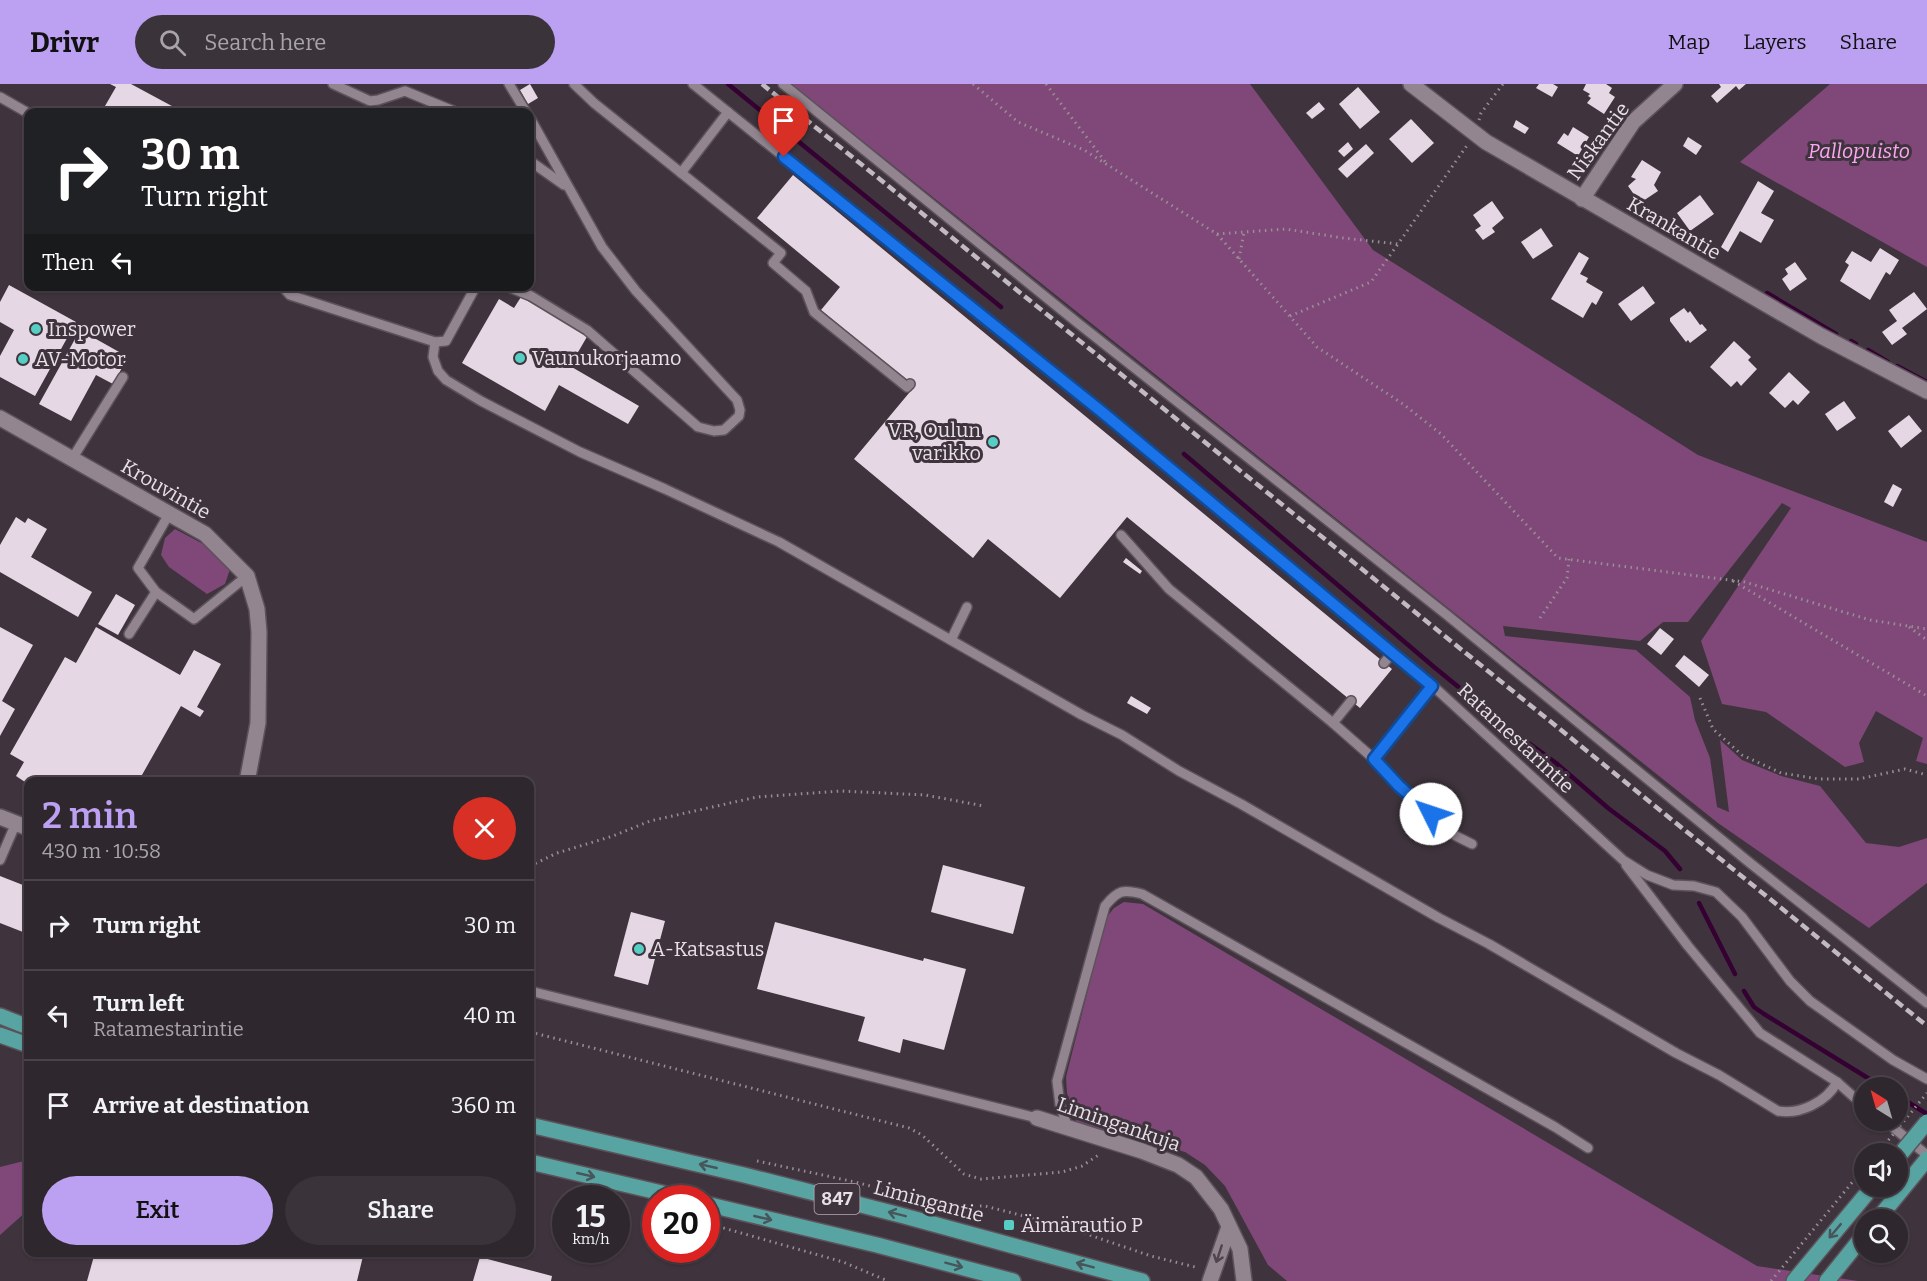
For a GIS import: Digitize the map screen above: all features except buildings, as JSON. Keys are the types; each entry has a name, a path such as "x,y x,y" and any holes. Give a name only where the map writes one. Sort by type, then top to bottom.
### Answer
{"main road":[{"path":"0,1016 24,1025"},
{"path":"0,1035 24,1044"},
{"path":"1908,1145 1927,1122"},
{"name":"Limingantie","path":"534,1126 744,1175 1142,1281"},
{"path":"1886,1209 1927,1159"},
{"path":"534,1163 642,1188"},
{"path":"1794,1281 1864,1197"},
{"name":"847","path":"720,1207 877,1245 1012,1281"},
{"path":"1827,1281 1854,1247"}],"street":[{"name":"Krankantie","path":"1411,84 1475,135 1582,199 1821,336 1927,391"},
{"name":"Niskantie","path":"1582,199 1633,122 1674,84"},
{"name":"Krouvintie","path":"0,418 205,534 247,576 257,609 260,632 258,723 248,777"},
{"path":"0,817 22,826"},
{"name":"Limingankuja","path":"1037,1118 1178,1165 1196,1177 1221,1209 1240,1249 1244,1281"},
{"path":"1212,1276 1229,1227"}],"lane":[{"path":"333,84 370,101 405,91 446,108"},
{"path":"509,84 524,108"},
{"path":"574,84 594,103 781,253 773,263 806,291 814,312 907,387 910,384"},
{"name":"Ratamestarintie","path":"693,84 800,175 1102,412 1432,686 1623,860 1647,875 1672,885 1694,886 1716,892 1742,916 1790,981 1810,1001 1893,1059 1927,1079"},
{"path":"783,84 1079,324 1447,615 1750,863 1927,1003"},
{"path":"0,97 24,111"},
{"path":"681,173 728,112"},
{"path":"518,291 531,296 587,330 698,427 714,431 724,430 739,416 737,400 636,291 602,247 534,125"},
{"path":"534,164 567,187"},
{"path":"286,291 290,295 435,342 446,341 473,291"},
{"path":"435,342 433,357 438,371 446,380 481,401 580,453 665,489 779,542 1122,735 1179,771 1489,944 1676,1053 1719,1075 1778,1111 1789,1113 1800,1111 1828,1095 1837,1082"},
{"path":"72,459 123,377"},
{"path":"169,514 138,568 156,592 194,619 247,576"},
{"path":"1121,535 1169,590 1333,723 1456,836 1472,844"},
{"path":"129,634 156,592"},
{"path":"951,640 967,607"},
{"path":"1384,663 1392,653"},
{"path":"1374,759 1432,686"},
{"path":"1333,723 1351,701"},
{"path":"0,860 22,826"},
{"path":"1623,860 1694,954 1760,1033 1837,1082 1854,1097"},
{"path":"1068,1128 1060,1105 1057,1081 1105,906 1114,895 1127,890 1153,900 1555,1127 1588,1148"},
{"path":"534,992 1037,1118"},
{"path":"1898,1131 1927,1155"}],"path":[{"path":"973,84 1018,122 1084,150 1217,234 1317,347 1403,404 1441,434 1558,558 1744,582 1870,620 1927,629"},
{"path":"1046,84 1108,165"},
{"path":"1290,316 1371,282 1475,135 1481,112 1503,84"},
{"path":"1217,234 1286,229 1398,244"},
{"path":"1239,259 1244,232"},
{"path":"1540,618 1567,578 1569,559"},
{"path":"1732,580 1927,696"},
{"path":"1908,626 1927,640"},
{"path":"1700,698 1713,729 1742,755 1781,773 1819,779 1859,779 1905,769 1927,776"},
{"path":"534,864 557,853 614,836 650,821 757,797 841,790 924,795 984,806"},
{"path":"534,1033 909,1128 922,1135 964,1174 981,1179 1062,1172 1096,1159 1112,1142"},
{"path":"1886,1143 1927,1093"},
{"path":"752,1160 855,1182 919,1200 958,1206 985,1206 1063,1226 1212,1276"},
{"path":"1771,1281 1854,1180"},
{"path":"1027,1229 1030,1218"},
{"path":"720,1227 843,1262 888,1281"}],"green space":[{"path":"791,84 1250,84 1373,250 1698,455 1927,542 1927,764 1916,761 1923,738 1876,711 1859,743 1864,762 1845,767 1766,712 1722,704 1701,641 1791,508 1782,503 1688,622 1663,622 1640,641 1503,626 1505,636 1636,650 1690,697 1695,720 1710,758 1717,807 1729,812 1720,740 1742,760 1781,776 1820,786 1866,843 1899,847 1927,838 1927,883 1869,928 1718,823"},
{"name":"Pallopuisto","path":"1830,84 1927,84 1927,267 1740,162"},
{"path":"175,529 207,546 230,569 225,584 207,594 169,567 161,555 165,538"},
{"path":"1124,902 1143,904 1757,1266 1858,1281 1287,1281 1268,1265 1225,1186 1205,1165 1185,1152 1077,1123 1067,1093 1066,1077 1106,918 1114,908"},
{"path":"24,1161 24,1214 0,1235 0,1167"}],"waterway":[{"path":"728,84 1001,307"},
{"path":"1767,293 1836,334"},
{"path":"1851,341 1856,344"},
{"path":"1868,350 1888,362"},
{"path":"1897,366 1927,382"},
{"path":"1184,454 1434,667 1511,730 1556,763 1608,808 1665,851 1680,869"},
{"path":"1699,903 1735,974"},
{"path":"1744,991 1754,1007 1866,1077"},
{"path":"1908,1102 1927,1114"}],"railway":[{"path":"762,84 1927,1026"}],"place":[{"name":"Inspower","path":"36,329"},
{"name":"Vaunukorjaamo","path":"520,358"},
{"name":"AV-Motor","path":"23,359"},
{"name":"VR, Oulun varikko","path":"993,442"},
{"name":"A-Katsastus","path":"639,949"},
{"name":"Äimärautio P","path":"1009,1225"}],"route":[{"path":"784,157 1102,412 1432,686 1374,759 1399,786 1431,814"}]}
